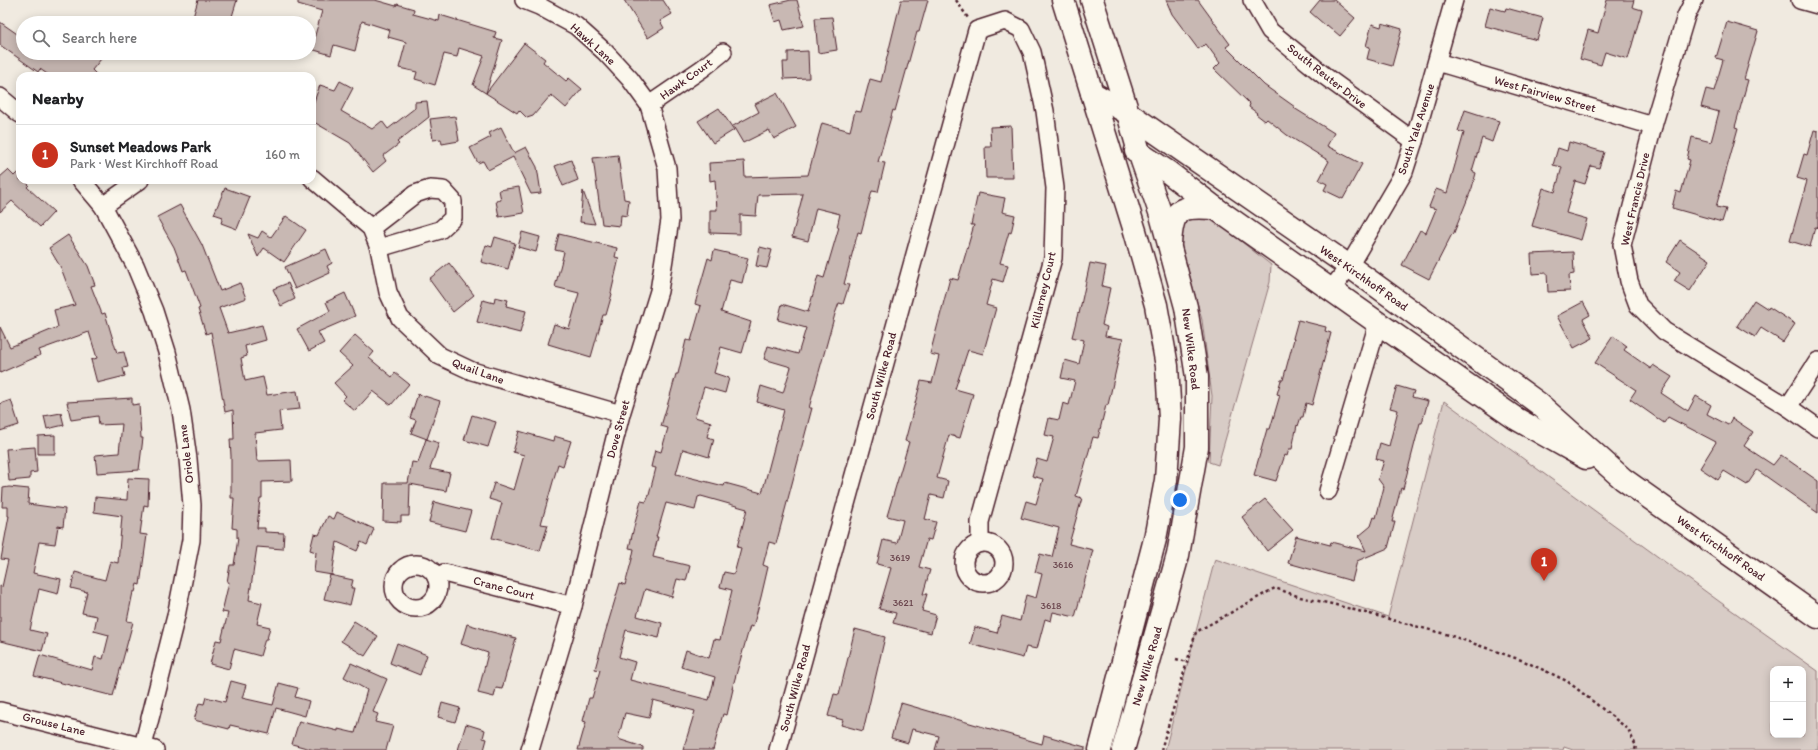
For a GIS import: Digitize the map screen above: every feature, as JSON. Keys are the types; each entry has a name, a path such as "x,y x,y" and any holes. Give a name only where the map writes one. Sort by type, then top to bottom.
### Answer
{"main road":[{"name":"New Wilke Road","path":"1063,0 1135,231 1156,305 1167,366 1170,419 1166,480 1155,539 1100,750"},
{"name":"New Wilke Road","path":"1092,0 1170,246 1186,307 1197,377 1197,446 1178,555 1123,750"},
{"name":"West Kirchhoff Road","path":"1092,93 1128,113 1349,266 1538,404 1624,479 1818,617"},
{"name":"West Kirchhoff Road","path":"1102,127 1168,172 1214,208 1515,418 1624,479"},
{"path":"1170,246 1171,228 1175,216 1182,209 1193,207 1214,208"}],"street":[{"name":"Hawk Lane","path":"524,0 540,6 576,26 605,52 630,80 649,105"},
{"name":"South Reuter Drive","path":"1252,0 1270,31 1326,77 1414,141"},
{"name":"South Yale Avenue","path":"1332,289 1349,266 1404,172 1454,0"},
{"name":"West Francis Drive","path":"1694,0 1686,16 1652,126 1622,245 1629,281 1638,305 1664,331 1818,428"},
{"path":"1800,0 1818,5"},
{"name":"Killarney Court","path":"977,30 1005,21 1021,29 1032,52 1045,111 1055,188 1053,258 980,522 980,543"},
{"name":"South Wilke Road","path":"778,750 977,30"},
{"name":"Hawk Court","path":"649,105 703,68 723,52"},
{"name":"West Fairview Street","path":"1437,62 1652,126"},
{"path":"0,97 16,111"},
{"name":"Dove Street","path":"530,750 573,606 621,414 659,291 670,220 667,168 649,105"},
{"name":"Quail Lane","path":"316,181 371,228 379,248 388,292 400,318 440,356 472,371 621,414"},
{"name":"Oriole Lane","path":"84,184 103,206 135,265 154,311 167,352 181,410 188,460 192,505 191,540 149,748"},
{"path":"103,206 134,184"},
{"path":"371,228 415,194 430,190 444,190 453,201 452,218 440,230 379,248"},
{"path":"1328,491 1378,323"},
{"path":"1788,408 1818,361"},
{"name":"Crane Court","path":"436,577 444,573 573,606"},
{"name":"Grouse Lane","path":"0,711 149,748"}],"path":[{"path":"956,0 977,30"},
{"path":"1161,750 1196,632 1275,588 1300,597 1449,635 1524,661 1567,681 1628,729 1636,746 1635,750"},
{"path":"1176,659 1187,662"}],"shaded area":[{"path":"1208,215 1271,265 1270,282 1218,465 1209,462 1212,396 1202,320 1182,248 1180,234 1189,217"},
{"path":"1444,401 1720,602 1818,671 1818,750 1573,750 1564,747 1563,750 1165,750 1215,559 1388,617"}],"building":[{"path":"198,0 237,0 232,16 193,16"},
{"path":"298,0 375,0 414,9 413,14 439,21 440,15 496,32 494,38 502,40 486,93 524,43 545,59 543,62 566,81 569,78 582,89 566,108 551,95 533,116 527,118 519,110 517,113 473,85 484,56 459,48 457,57 444,54 435,85 415,79 417,72 399,68 406,42 388,37 390,30 362,21 355,51 334,45 331,55 316,50 316,32 322,11 298,4"},
{"path":"624,0 663,0 672,14 660,21 664,28 648,38"},
{"path":"797,0 804,26 784,30 781,20 775,22 770,5"},
{"path":"901,0 928,0 919,32 917,32 895,111 893,110 878,162 885,163 878,192 872,191 861,233 858,232 844,284 849,285 843,304 839,303 835,314 809,408 812,408 776,544 769,542 763,565 768,567 753,627 750,626 732,689 727,715 723,714 713,750 683,750 695,711 653,700 649,718 625,713 618,739 643,747 643,750 578,750 586,722 583,721 589,698 592,698 600,670 595,669 603,640 620,583 625,585 632,559 634,549 629,548 641,501 646,502 656,468 651,467 655,450 661,452 668,428 661,426 676,374 678,374 686,340 691,341 701,306 695,304 708,258 712,260 714,250 748,258 742,283 730,280 721,312 751,322 742,353 721,347 714,373 729,378 725,393 704,387 695,417 711,422 707,437 714,439 709,457 683,449 676,474 724,486 725,483 762,493 784,410 757,402 761,386 783,393 791,367 764,359 768,346 798,354 806,328 778,320 782,304 808,312 818,276 824,278 839,227 837,227 840,214 816,208 808,241 792,237 803,194 758,195 756,216 740,215 740,234 710,233 710,210 717,210 715,180 710,181 709,163 744,161 745,177 808,175 822,123 850,131 855,111 861,112 870,79 881,82","holes":["701,496 747,509 737,547 741,548 734,574 724,572 720,587 732,590 720,640 714,639 709,658 686,650 681,667 715,677 709,700 630,680 635,662 619,657 626,630 659,638 662,623 637,616 645,589 672,597 677,579 686,581 690,566 653,557 658,537 656,537 666,503 695,510 698,497"]},
{"path":"1166,0 1198,0 1230,44 1226,47 1264,85 1295,107 1294,108 1334,133 1327,146 1362,164 1343,199 1324,190 1327,184 1319,180 1329,161 1287,135 1267,119 1265,121 1256,114 1257,113 1249,107 1250,104 1214,69 1220,63 1206,44 1198,49 1172,14"},
{"path":"1320,0 1334,0 1355,18 1340,36 1310,12"},
{"path":"1607,0 1634,0 1632,7 1642,10 1628,59 1605,52 1601,65 1580,59 1588,30 1598,33"},
{"path":"1490,7 1505,11 1506,8 1543,18 1537,40 1485,26"},
{"path":"832,17 837,50 818,53 815,18"},
{"path":"0,22 16,33 16,56 0,45"},
{"path":"1727,22 1758,31 1744,79 1748,80 1735,127 1738,128 1716,207 1726,209 1722,222 1672,208 1676,191 1681,193 1690,160 1687,159 1692,137 1711,142 1719,112 1701,107 1706,89 1714,91 1723,60 1716,58"},
{"path":"1382,23 1402,29 1392,66 1367,59 1370,47 1366,46 1372,24 1381,27"},
{"path":"808,51 809,78 784,79 783,62 788,62 788,52"},
{"path":"21,60 100,60 92,70 94,72 44,72 40,69 38,72"},
{"path":"340,81 353,88 341,111 372,129 382,121 388,129 415,108 415,102 427,101 429,117 397,142 399,144 383,156 386,161 373,172 350,143 316,123 316,96 320,85 335,90"},
{"path":"777,93 796,127 774,139 769,130 743,143 733,126 759,112 755,104"},
{"path":"719,108 734,130 713,143 698,121"},
{"path":"1465,110 1499,121 1492,142 1482,138 1472,171 1476,173 1472,188 1453,235 1452,234 1429,279 1402,265 1420,230 1426,233 1436,209 1429,207 1436,189 1447,193 1464,133 1458,131"},
{"path":"455,116 459,141 442,144 441,139 433,140 430,119"},
{"path":"1011,126 1013,178 986,178 985,147 991,147 990,127"},
{"path":"501,127 514,153 526,147 537,167 541,193 531,194 513,157 488,170 483,161 478,163 470,148 491,137 489,133"},
{"path":"1814,130 1818,131 1818,228 1815,227 1810,247 1790,241 1807,181 1797,178 1804,154 1807,155"},
{"path":"1569,142 1604,152 1599,168 1591,166 1585,184 1575,181 1566,213 1587,219 1581,240 1532,226 1543,188 1555,192 1562,167 1553,165 1558,148 1567,151"},
{"path":"618,155 624,199 629,200 627,216 621,215 620,226 602,224 593,158"},
{"path":"571,160 578,180 563,186 555,166"},
{"path":"8,170 14,176 16,174 16,184 28,184 29,185 27,187 54,212 40,227 12,201 0,212 0,177"},
{"path":"519,187 524,213 499,217 496,201 501,200 499,190"},
{"path":"225,188 250,197 237,229 221,223 223,217 214,214"},
{"path":"583,191 595,224 580,222"},
{"path":"978,193 1005,198 1002,212 1015,215 1011,233 1009,232 1000,263 1008,265 1003,282 993,279 986,305 996,308 983,354 968,350 955,389 973,394 960,438 949,435 937,478 948,481 944,498 931,495 925,519 936,522 931,540 927,539 919,567 930,570 923,594 927,594 922,611 936,615 931,633 893,623 896,613 879,609 891,568 877,564 883,540 897,543 903,520 887,516 909,442 905,441 921,381 932,383 939,356 930,354 950,278 958,280 974,225 971,225"},
{"path":"180,205 202,245 220,291 240,283 246,298 219,308 228,333 262,325 266,340 245,346 247,356 241,358 245,381 263,377 267,395 297,391 300,409 279,411 281,430 255,433 257,461 291,460 292,481 262,482 262,498 260,498 257,528 265,528 265,532 284,533 283,549 257,547 249,600 262,603 257,624 270,627 260,656 234,649 229,669 210,664 216,640 221,641 228,613 222,612 229,582 227,582 230,565 234,565 238,538 237,529 232,528 234,498 231,498 230,439 234,439 233,410 225,412 211,332 206,334 198,309 200,308 186,270 183,271 174,247 157,217"},
{"path":"286,216 306,230 284,262 264,248 258,257 248,234 258,238 262,231 271,237"},
{"path":"522,232 540,237 536,252 518,247"},
{"path":"559,234 617,248 615,257 619,258 612,294 606,315 603,315 591,357 548,344 554,324 569,329 579,293 555,287 564,252 555,250"},
{"path":"68,235 88,266 95,285 91,286 102,314 105,313 117,353 124,352 128,367 123,368 125,376 97,383 91,360 97,358 89,332 39,350 41,355 0,373 0,327 10,347 58,327 54,310 75,305 61,268 49,248"},
{"path":"495,237 515,243 508,269 481,262 486,245 492,247"},
{"path":"1680,240 1710,260 1690,291 1674,281 1680,272 1666,262"},
{"path":"760,247 772,250 767,268 756,266"},
{"path":"326,249 332,263 327,266 330,273 295,289 285,267"},
{"path":"1573,252 1574,274 1569,275 1570,291 1548,292 1547,273 1532,274 1531,254"},
{"path":"449,263 474,295 453,312 429,279"},
{"path":"1090,263 1106,266 1102,286 1110,288 1102,325 1107,327 1105,336 1123,339 1108,405 1106,405 1098,438 1093,437 1076,496 1082,498 1069,544 1093,550 1075,617 1053,612 1051,621 1045,619 1037,649 1026,647 1023,658 970,644 975,627 997,633 1002,616 1020,621 1026,595 1036,598 1042,574 1035,572 1040,554 1052,557 1059,528 1021,518 1026,501 1036,504 1043,479 1032,476 1037,459 1047,462 1054,437 1045,435 1049,418 1059,420 1063,403 1069,405 1075,381 1061,378 1065,360 1079,364 1084,340 1072,337 1078,313 1079,314"},
{"path":"288,283 295,299 281,306 273,289"},
{"path":"345,293 355,316 318,332 324,343 309,351 297,329 330,311 326,302"},
{"path":"495,297 508,300 506,306 526,311 520,333 477,322 483,300 494,303"},
{"path":"1754,300 1768,309 1769,307 1795,324 1783,342 1761,328 1755,337 1737,326"},
{"path":"1583,302 1590,315 1583,319 1593,338 1574,348 1557,316"},
{"path":"1298,320 1326,327 1325,331 1331,333 1312,405 1306,403 1303,417 1301,417 1298,426 1297,425 1292,449 1289,449 1287,456 1285,455 1276,481 1254,475 1267,429 1270,429 1280,395 1277,394 1281,380 1283,380"},
{"path":"355,335 374,352 369,358 392,377 395,373 409,384 391,405 373,391 355,411 342,400 346,396 334,383 353,366 339,353"},
{"path":"1613,336 1627,346 1624,350 1651,369 1653,365 1672,377 1661,393 1688,411 1696,396 1711,405 1707,414 1728,425 1732,418 1753,432 1744,446 1773,465 1781,455 1818,481 1818,513 1757,470 1747,485 1724,471 1718,480 1700,468 1716,442 1668,417 1664,423 1630,399 1636,390 1595,363"},
{"path":"1397,386 1414,391 1412,397 1428,401 1422,423 1420,423 1403,489 1401,488 1392,522 1395,522 1388,548 1357,561 1352,581 1288,563 1296,536 1330,545 1331,542 1366,551 1359,536 1371,526 1374,517 1376,518 1384,487 1378,479 1384,461 1376,459 1380,443 1389,446 1398,410 1390,408"},
{"path":"418,394 440,401 427,439 411,433 416,420 410,418"},
{"path":"132,398 132,405 139,404 141,438 143,438 139,470 97,473 95,455 119,453 122,424 99,425 98,416 71,420 67,402"},
{"path":"11,400 19,425 0,431 0,404"},
{"path":"61,413 64,425 47,429 44,416"},
{"path":"472,415 496,422 488,447 464,440"},
{"path":"519,431 553,441 554,436 571,441 563,466 558,464 541,524 548,525 540,551 492,538 502,503 489,499 494,483 514,490 524,455 513,452"},
{"path":"55,435 55,454 38,454 38,436"},
{"path":"426,439 439,443 430,469 450,473 446,491 410,484 409,516 401,516 401,522 383,521 384,483 408,483 412,462 418,463"},
{"path":"35,447 37,472 30,473 30,479 9,481 6,449"},
{"path":"128,478 149,479 148,506 144,505 140,534 147,535 140,585 137,584 135,592 133,592 127,621 133,622 113,696 34,676 40,655 92,670 95,657 103,659 109,635 94,631 97,616 82,613 87,592 71,588 75,572 105,580 110,561 118,563 122,516 94,512 95,497 127,500"},
{"path":"9,487 29,489 28,504 65,509 63,527 58,526 55,544 39,542 33,573 61,579 58,594 39,589 30,630 47,634 42,651 0,641 0,586 2,587 8,560 1,559 9,516 8,507 2,507 3,488"},
{"path":"1265,499 1293,530 1267,551 1242,517"},
{"path":"434,502 471,511 465,531 429,522"},
{"path":"337,512 374,529 367,545 361,542 357,551 337,542 332,575 314,572 316,552 310,550 314,534 319,535 328,516 334,519"},
{"path":"330,575 353,580 351,588 354,588 350,605 324,599"},
{"path":"354,621 378,636 365,656 341,641"},
{"path":"467,624 516,638 502,689 496,688 494,697 478,693 488,653 461,644"},
{"path":"855,629 885,637 863,731 841,725 843,720 828,716 834,694 839,695"},
{"path":"397,643 427,655 420,675 390,663"},
{"path":"351,663 387,679 373,712 378,714 375,722 393,726 386,750 314,750 292,744 299,721 338,731 338,729 355,733 367,690 344,677"},
{"path":"231,681 246,685 242,698 273,705 279,683 298,688 295,697 309,701 305,716 276,708 269,734 230,725 229,729 194,720 199,703 204,704 206,697 225,702"},
{"path":"442,703 460,708 455,722 438,717"},
{"path":"901,703 1042,744 1044,735 1085,747 1085,750 935,750 939,736 912,729 908,743 891,738"},
{"path":"466,724 485,730 483,738 487,739 484,750 458,750"}],"place":[{"name":"Sunset Meadows Park","path":"1544,581"}]}
